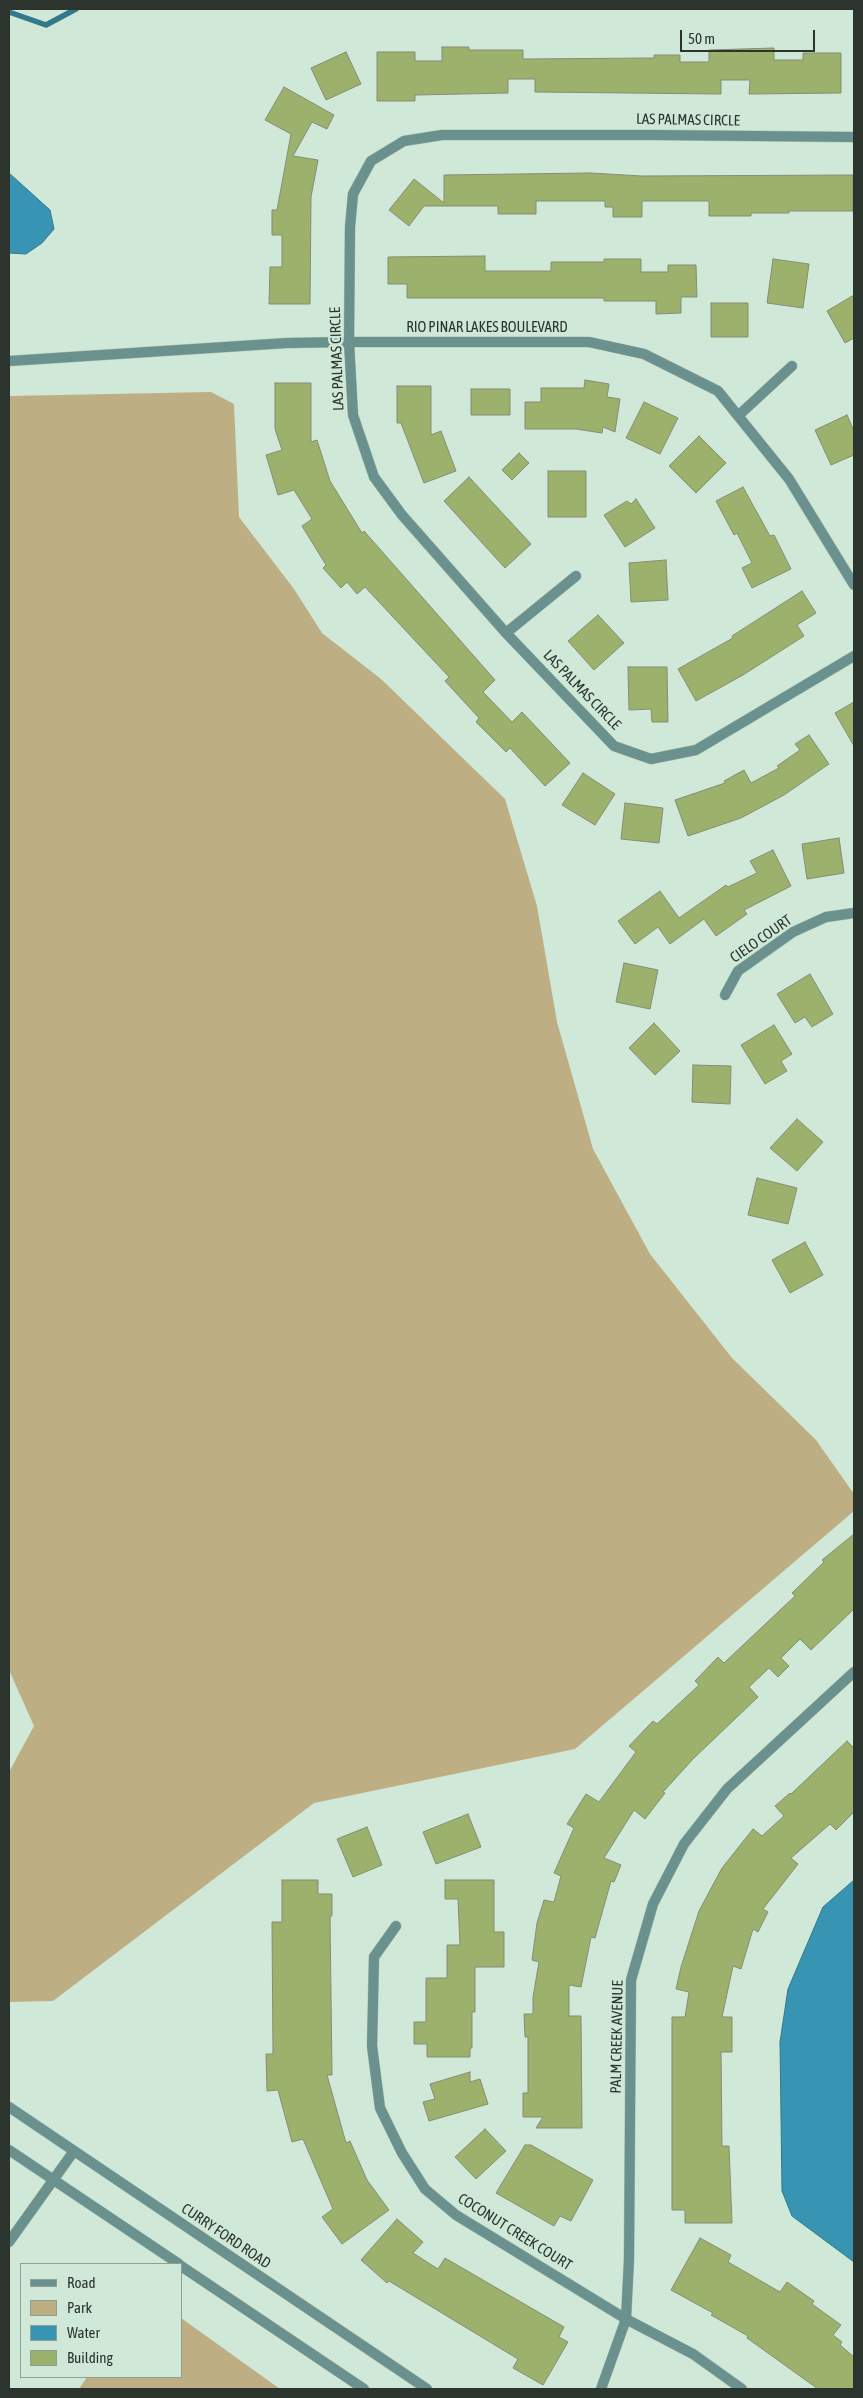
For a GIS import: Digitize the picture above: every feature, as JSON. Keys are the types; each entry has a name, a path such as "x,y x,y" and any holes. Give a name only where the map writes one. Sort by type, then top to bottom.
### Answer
{"street":[{"name":"LAS PALMAS CIRCLE","path":"854,138 653,134 442,135 404,141 370,161 353,194 350,227 349,342 353,415 374,477 402,515 506,633 614,746 651,759 696,750 854,656"},
{"name":"RIO PINAR LAKES BOULEVARD","path":"9,361 286,343 349,342 589,342 644,354 718,390 789,479 854,585"},
{"path":"739,415 792,366"},
{"path":"506,633 576,576"},
{"name":"CIELO COURT","path":"725,995 738,971 793,932 826,917 854,913"},
{"name":"PALM CREEK AVENUE","path":"601,2389 626,2320 629,2259 632,1980 653,1904 684,1844 726,1789 854,1672"},
{"name":"COCONUT CREEK COURT","path":"396,1926 374,1957 372,2046 380,2108 402,2153 425,2189 456,2215 626,2320 693,2354 742,2389"},
{"name":"CURRY FORD ROAD","path":"9,2107 427,2389"},
{"path":"9,2150 177,2263"},
{"path":"9,2242 52,2178 74,2151"},
{"path":"182,2266 364,2389"}],"green space":[{"path":"211,392 234,404 239,517 294,589 322,633 381,679 505,799 537,906 557,1022 593,1149 650,1254 732,1358 816,1440 854,1494 854,1511 575,1749 314,1803 53,2001 9,2002 9,1772 34,1726 9,1670 9,396"},
{"path":"182,2319 280,2389 79,2389 86,2378 182,2378"}],"water":[{"path":"9,173 50,210 54,229 42,243 26,254 9,253"},
{"path":"854,1880 854,2262 792,2216 782,2191 780,2042 788,1989 823,1907"}],"building":[{"path":"442,47 469,47 469,50 523,50 523,59 654,58 654,55 680,55 680,62 709,62 709,50 774,48 774,60 803,60 803,53 841,53 841,93 749,94 750,80 721,80 721,94 535,92 535,79 508,79 508,93 415,95 415,101 377,101 377,52 415,52 415,61 442,61"},
{"path":"346,52 361,84 326,100 311,68"},
{"path":"284,87 334,115 327,129 312,122 293,156 318,160 311,197 310,304 269,304 270,267 282,267 282,235 272,235 272,210 277,210 291,134 265,120"},
{"path":"590,173 642,176 853,175 853,211 789,211 789,213 751,213 751,216 709,216 709,201 642,201 642,217 613,217 613,207 605,207 605,201 536,201 536,214 498,214 498,206 424,206 409,226 389,210 414,179 444,203 444,175"},
{"path":"485,256 485,271 551,271 551,262 604,262 604,259 641,259 641,272 668,272 668,265 696,265 697,297 681,297 681,313 656,314 656,301 604,301 604,298 407,298 407,284 388,284 388,257"},
{"path":"773,259 809,264 803,308 767,303"},
{"path":"854,295 854,338 845,343 827,311"},
{"path":"711,303 748,303 748,337 711,337"},
{"path":"585,380 609,384 607,397 620,399 615,432 603,427 602,433 576,429 525,429 525,402 541,402 541,388 584,388"},
{"path":"275,383 311,383 311,442 317,440 330,481 362,533 364,531 495,680 483,692 512,722 522,712 570,763 545,786 510,748 506,752 476,722 479,718 445,681 449,677 365,587 357,594 347,582 341,588 323,568 326,565 302,526 312,519 294,490 278,495 266,455 282,450 275,429"},
{"path":"397,386 431,386 431,435 441,431 456,471 424,483 401,423 397,423"},
{"path":"471,389 510,389 510,415 471,415"},
{"path":"644,402 678,418 660,454 626,438"},
{"path":"847,415 854,431 854,455 831,465 815,430"},
{"path":"699,436 726,463 696,493 669,466"},
{"path":"519,453 529,463 512,480 502,470"},
{"path":"548,471 586,471 586,517 548,517"},
{"path":"469,477 531,544 505,568 444,501"},
{"path":"743,487 770,536 774,535 791,569 752,588 742,568 752,563 737,533 734,535 716,501"},
{"path":"636,499 655,528 625,547 604,515 627,501 631,504"},
{"path":"666,560 668,600 631,602 629,563"},
{"path":"802,591 816,613 797,625 804,636 743,675 696,701 678,669 733,638 732,636"},
{"path":"598,615 624,643 594,670 568,641"},
{"path":"628,667 667,667 668,722 652,722 651,709 629,710"},
{"path":"854,702 854,746 835,713"},
{"path":"809,735 829,764 784,795 741,818 688,836 675,800 725,783 724,781 744,770 751,783 779,768 777,766 800,750 795,744"},
{"path":"583,773 615,794 595,825 562,805"},
{"path":"625,803 663,808 659,843 621,839"},
{"path":"839,838 844,873 807,879 802,844"},
{"path":"773,850 791,886 744,910 747,914 716,936 704,919 670,944 658,927 635,944 618,921 660,891 679,918 726,885 728,887 757,873 750,861"},
{"path":"624,963 658,970 650,1009 616,1002"},
{"path":"810,974 833,1014 812,1027 805,1017 795,1023 777,994"},
{"path":"654,1023 680,1051 655,1075 629,1048"},
{"path":"774,1025 792,1054 781,1061 787,1071 765,1084 741,1045"},
{"path":"693,1065 731,1066 730,1104 692,1102"},
{"path":"797,1119 823,1142 797,1171 770,1148"},
{"path":"757,1178 797,1188 788,1224 748,1215"},
{"path":"805,1242 823,1275 790,1293 772,1260"},
{"path":"854,1534 854,1609 811,1650 800,1639 781,1658 789,1666 778,1677 769,1668 749,1687 758,1697 693,1759 663,1792 665,1793 645,1819 634,1810 604,1858 621,1865 614,1882 611,1881 595,1938 591,1937 581,1987 569,1985 569,2016 581,2016 582,2128 536,2128 543,2117 523,2117 523,2093 528,2093 528,2037 525,2037 524,2014 533,2014 533,1997 539,1962 532,1960 537,1923 544,1900 554,1902 561,1876 554,1873 574,1828 567,1824 586,1794 599,1802 636,1752 629,1746 653,1721 657,1724 699,1685 695,1681 718,1657 724,1663 795,1596 792,1593 824,1562 822,1560"},
{"path":"847,1741 854,1748 854,1812 836,1830 830,1824 791,1858 798,1864 763,1909 768,1912 758,1932 753,1929 741,1969 733,1966 722,2017 732,2017 732,2052 721,2052 722,2146 729,2146 732,2223 685,2223 685,2210 672,2210 672,2017 685,2017 689,1992 676,1989 699,1911 722,1868 753,1829 762,1836 784,1816 775,1806 791,1794"},
{"path":"468,1814 481,1847 436,1864 423,1832"},
{"path":"367,1827 382,1865 353,1877 337,1839"},
{"path":"282,1880 318,1880 318,1894 332,1894 332,1916 330,1916 332,2075 327,2075 346,2143 350,2141 367,2180 389,2210 342,2244 322,2217 333,2209 303,2139 292,2142 278,2090 267,2091 266,2054 273,2054 272,1922 282,1922"},
{"path":"445,1880 494,1880 494,1932 504,1932 504,1967 475,1967 475,2012 472,2012 472,2048 470,2048 470,2057 427,2057 427,2044 414,2044 414,2022 426,2022 426,1978 447,1978 447,1945 460,1945 458,1899 445,1899"},
{"path":"470,2072 470,2082 480,2079 488,2104 429,2121 423,2102 435,2099 430,2084"},
{"path":"485,2129 506,2151 476,2179 455,2157"},
{"path":"525,2145 531,2145 593,2180 571,2221 560,2216 554,2226 496,2193"},
{"path":"397,2219 423,2242 413,2253 438,2269 445,2258 564,2327 559,2337 568,2342 543,2385 513,2368 518,2359 389,2281 387,2283 361,2260"},
{"path":"700,2238 731,2255 728,2262 780,2292 787,2282 814,2301 812,2304 841,2325 833,2335 842,2342 840,2345 854,2357 854,2389 818,2389 747,2338 748,2336 711,2315 713,2313 671,2290"}],"waterway":[{"path":"9,12 46,25 76,9"}]}
